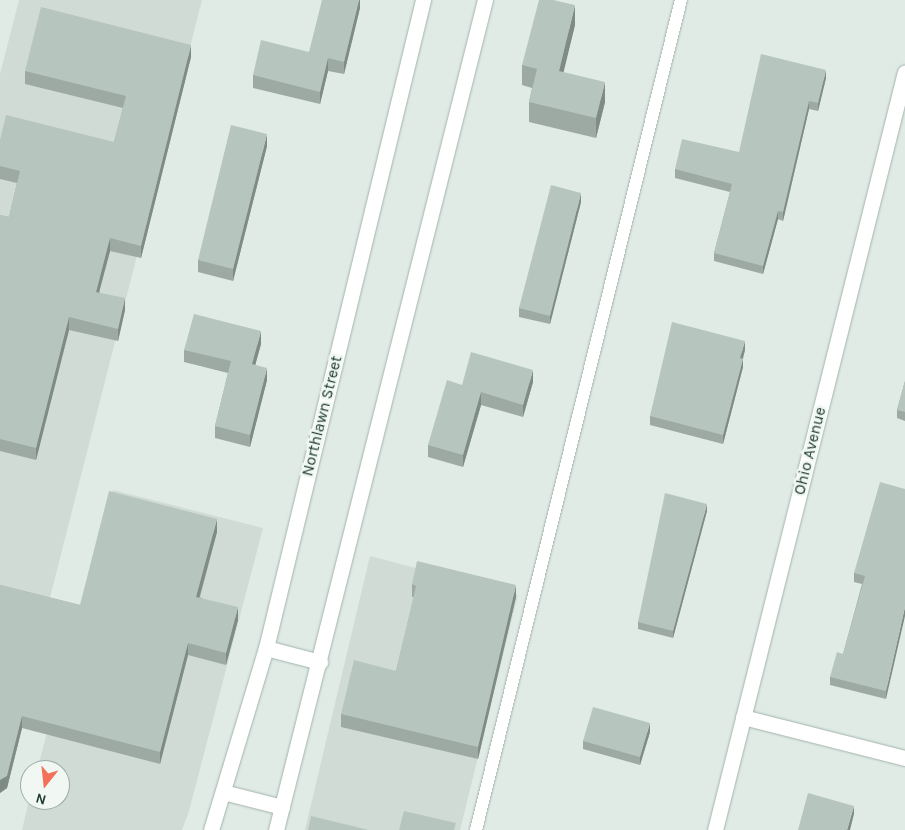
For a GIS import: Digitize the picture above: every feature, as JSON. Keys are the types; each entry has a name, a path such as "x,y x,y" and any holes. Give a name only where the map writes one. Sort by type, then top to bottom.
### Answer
{"street":[{"name":"Northlawn Street","path":"211,830 266,648 422,0"},
{"path":"276,830 320,662 485,0"},
{"name":"Ohio Avenue","path":"715,830 905,72"},
{"path":"266,648 320,662"},
{"path":"744,716 905,758"},
{"path":"223,792 282,807"}],"lane":[{"path":"476,830 680,0"}],"shaded area":[{"path":"19,0 202,0 0,794 0,74"},
{"path":"113,490 263,528 189,811 182,830 22,830 27,810 70,810 70,760 40,760"},
{"path":"370,556 518,595 460,830 305,830"}],"building":[{"path":"322,0 359,0 344,62 328,58 320,92 253,75 261,40 309,52"},
{"path":"539,0 553,0 575,5 559,71 605,82 596,118 529,102 537,69 522,65"},
{"path":"41,7 191,45 141,246 110,238 96,292 125,298 118,329 69,317 36,448 0,439 0,215 9,217 20,171 0,166 0,140 6,115 114,142 126,96 25,71"},
{"path":"761,54 826,70 818,103 809,101 783,212 778,211 763,266 714,253 732,184 675,169 682,139 739,152"},
{"path":"231,125 267,134 233,269 198,260"},
{"path":"551,185 581,193 550,316 519,308"},
{"path":"194,314 261,331 252,364 267,368 250,435 215,426 231,361 184,350"},
{"path":"672,322 745,341 740,358 743,359 723,435 650,416"},
{"path":"471,352 533,370 523,405 481,392 463,455 428,445 447,380 462,385"},
{"path":"905,381 905,412 897,410"},
{"path":"880,482 905,489 905,607 886,691 830,677 837,652 843,654 865,576 854,573"},
{"path":"109,491 217,519 196,597 238,607 226,653 188,643 160,752 22,716 7,776 0,780 0,585 80,605"},
{"path":"665,493 707,504 673,631 638,622"},
{"path":"417,561 516,585 478,747 341,714 354,660 396,671 416,586 412,584"},
{"path":"593,707 650,723 640,757 583,741"},
{"path":"808,793 854,806 847,830 798,830"},
{"path":"404,811 456,823 454,830 399,830"},
{"path":"311,816 369,830 308,830"}]}
